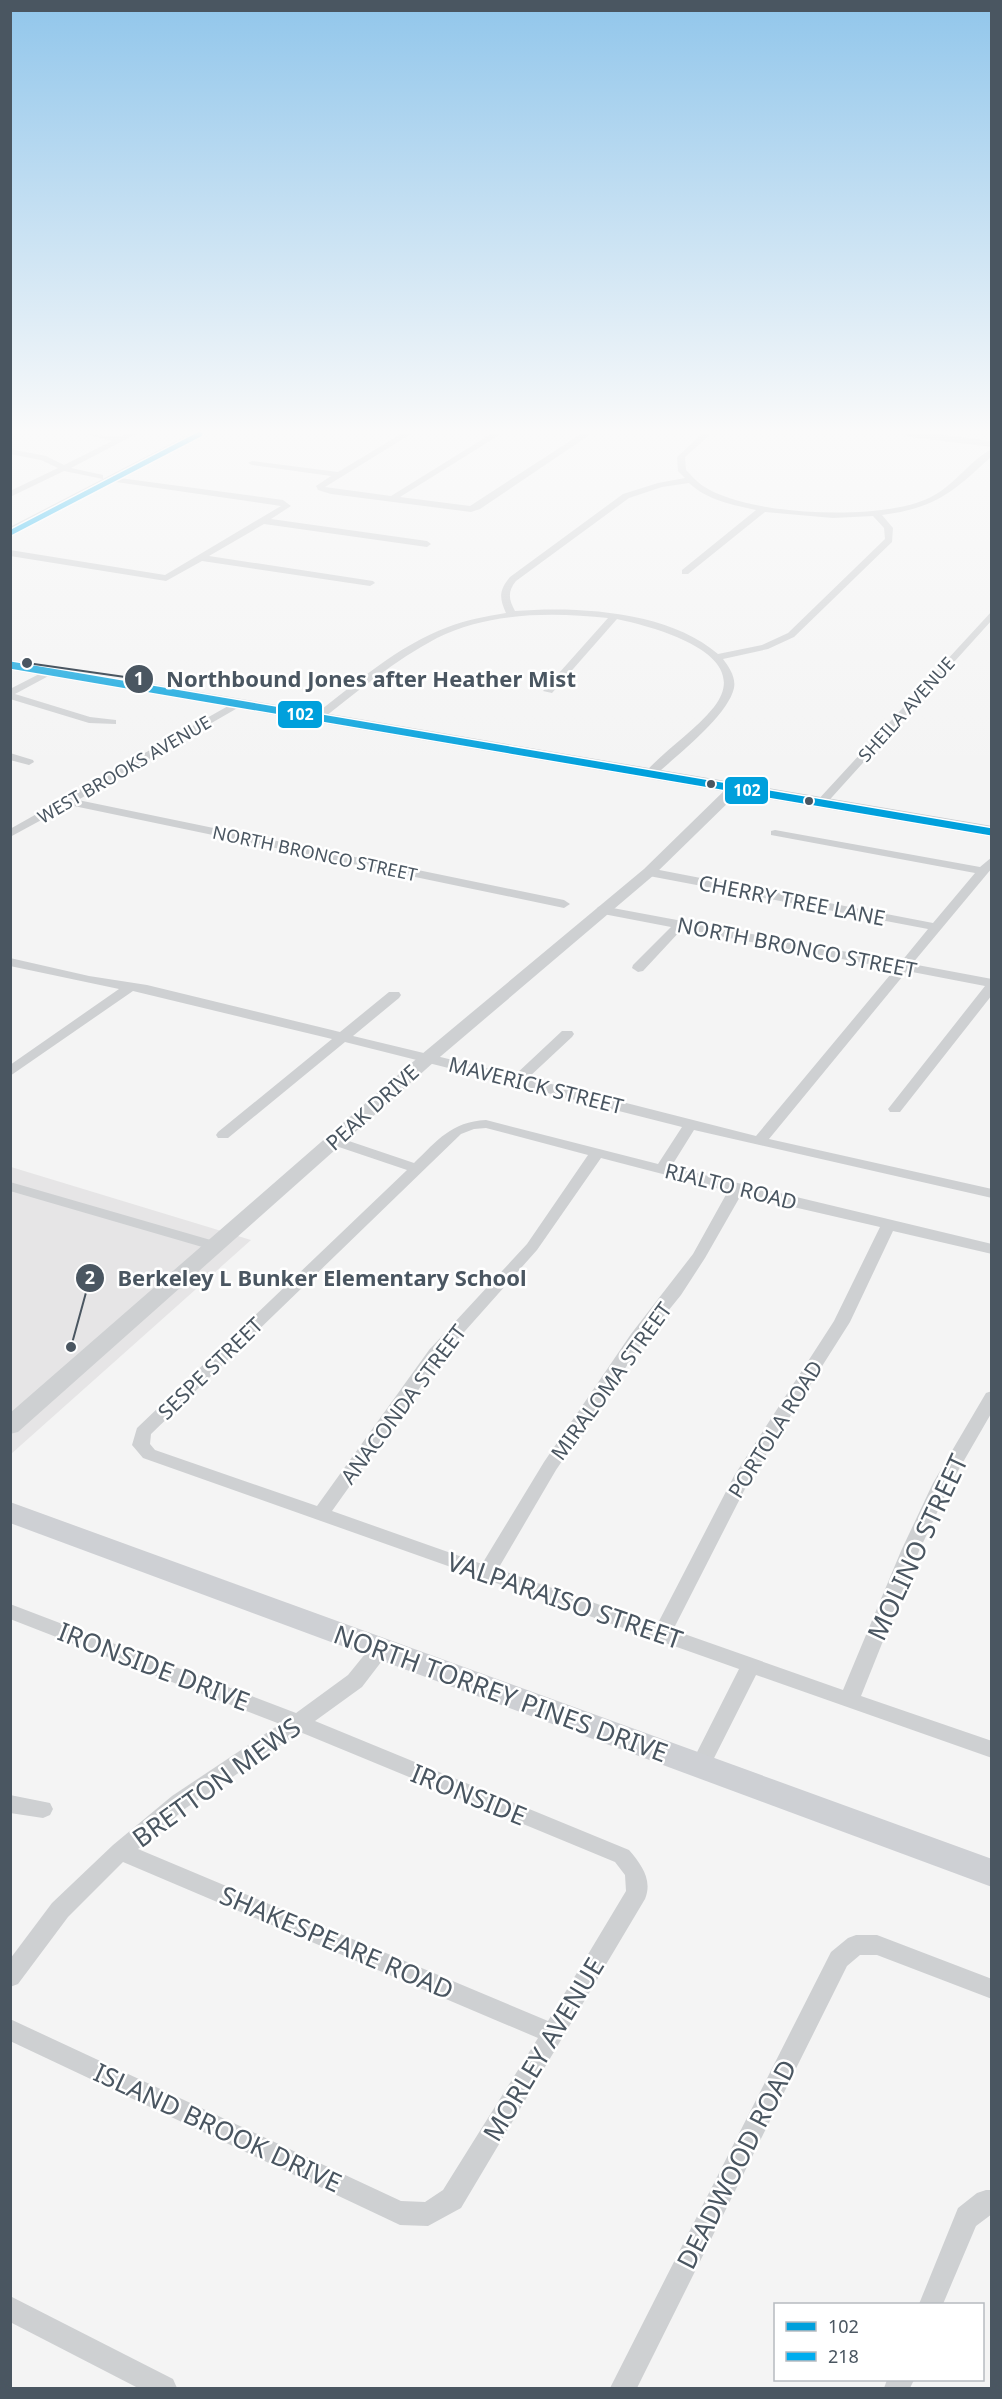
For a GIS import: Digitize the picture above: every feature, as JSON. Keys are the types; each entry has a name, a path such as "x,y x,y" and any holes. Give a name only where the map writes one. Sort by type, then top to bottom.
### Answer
{"main road":[{"path":"10,665 992,832"},
{"name":"NORTH TORREY PINES DRIVE","path":"10,1512 992,1873"}],"street":[{"path":"10,554 166,578 222,546"},
{"path":"512,615 504,598 507,586 558,546"},
{"path":"685,572 717,546"},
{"path":"717,657 765,647 791,635 883,546"},
{"path":"202,558 370,583"},
{"path":"317,718 428,638 454,628 512,615 567,613 614,617 664,628 687,638 717,657 729,678 725,699 708,719 649,775"},
{"name":"SHEILA AVENUE","path":"820,804 992,614"},
{"path":"548,691 614,617"},
{"path":"10,694 51,672"},
{"path":"10,694 89,720 112,722"},
{"name":"WEST BROOKS AVENUE","path":"10,834 237,704"},
{"path":"10,756 29,762"},
{"name":"PEAK DRIVE","path":"10,1426 428,1058 649,872 734,789"},
{"name":"NORTH BRONCO STREET","path":"67,801 564,904"},
{"path":"775,833 982,871"},
{"path":"760,1140 992,860"},
{"name":"CHERRY TREE LANE","path":"649,872 935,927"},
{"name":"NORTH BRONCO STREET","path":"602,910 827,950 992,984"},
{"path":"638,968 679,925"},
{"name":"MAVERICK STREET","path":"10,962 344,1036 690,1125 992,1194"},
{"path":"895,1109 992,984"},
{"path":"10,1072 130,987"},
{"path":"223,1135 394,995"},
{"path":"518,1080 567,1034"},
{"name":"RIALTO ROAD","path":"472,1125 486,1124 737,1189 992,1249"},
{"name":"SESPE STREET","path":"141,1445 143,1432 456,1131 472,1125"},
{"path":"662,1170 690,1125"},
{"path":"335,1141 417,1169"},
{"name":"ANACONDA STREET","path":"320,1515 435,1354 532,1247 597,1153"},
{"path":"10,1186 216,1246"},
{"name":"MIRALOMA STREET","path":"486,1573 556,1457 638,1338 700,1255 737,1189"},
{"name":"PORTOLA ROAD","path":"662,1634 740,1481 842,1322 889,1224"},
{"name":"MOLINO STREET","path":"849,1700 910,1551 942,1483 992,1397"},
{"name":"VALPARAISO STREET","path":"141,1445 149,1454 992,1750"},
{"name":"IRONSIDE DRIVE","path":"10,1611 258,1706 296,1724"},
{"name":"BRETTON MEWS","path":"10,1977 60,1910 120,1851 179,1802 296,1724 355,1681 381,1648"},
{"path":"700,1766 751,1665"},
{"name":"IRONSIDE","path":"296,1724 622,1856 635,1872"},
{"path":"10,1804 43,1809"},
{"name":"SHAKESPEARE ROAD","path":"120,1851 554,2034"},
{"name":"MORLEY AVENUE","path":"428,2214 452,2199 554,2034 637,1892 635,1872"},
{"name":"DEADWOOD ROAD","path":"623,2388 839,1959 856,1945 877,1945 992,1989"},
{"name":"ISLAND BROOK DRIVE","path":"10,2029 400,2213 428,2214"},
{"path":"931,2303 967,2217 988,2202"},
{"path":"10,2308 164,2388"}],"shaded area":[{"path":"11,1167 251,1240 11,1454"}],"transit line":[{"name":"102","path":"10,665 992,832"}],"place":[{"name":"Northbound Jones after Heather Mist","path":"27,663"},
{"name":"Berkeley L Bunker Elementary School","path":"71,1347"}]}
